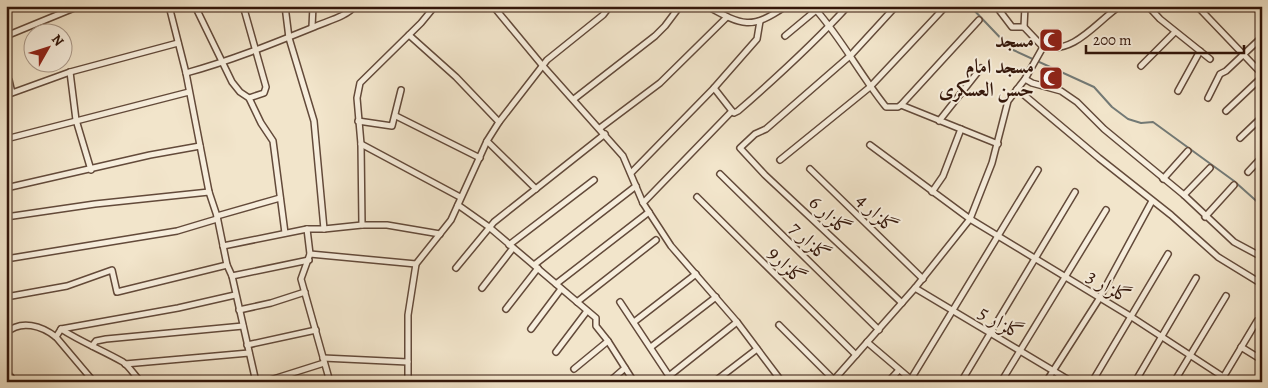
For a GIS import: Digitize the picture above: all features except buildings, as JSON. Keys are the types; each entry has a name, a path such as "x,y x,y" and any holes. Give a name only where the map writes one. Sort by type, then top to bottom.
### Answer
{"street":[{"path":"6,36 79,6"},
{"path":"169,6 186,73 209,192 217,218 227,265 232,276 256,382"},
{"path":"195,6 232,82 240,92 249,98 261,123 273,141 285,233"},
{"path":"285,6 289,38 314,121 324,229"},
{"path":"312,27 313,6"},
{"path":"186,73 289,38 352,10 356,6"},
{"path":"362,225 361,144 357,98 360,83 409,35 435,6"},
{"path":"493,6 542,65 623,156 643,203 671,246 737,322 782,382"},
{"path":"408,382 408,315 416,264 451,220 487,141 499,122 542,65 604,15 610,6"},
{"path":"574,99 655,36 680,6"},
{"path":"706,6 727,17 749,24 760,21 786,6"},
{"path":"714,88 734,113 738,111 830,26 848,6"},
{"path":"851,56 896,6"},
{"path":"780,160 870,87 946,6"},
{"path":"996,6 1012,27 1024,27"},
{"path":"1025,6 1024,27 1041,50"},
{"path":"1041,50 1063,48 1083,37 1120,6"},
{"path":"1148,6 1160,20 1210,59"},
{"path":"1197,6 1262,75 1226,111"},
{"path":"244,9 266,87 266,91 249,98"},
{"path":"786,36 819,9 870,87 886,107 898,107 979,20"},
{"path":"600,128 660,84 727,17"},
{"path":"631,173 714,88 757,39 760,31 760,21"},
{"path":"1141,66 1175,32"},
{"path":"409,35 456,77 499,122"},
{"path":"1208,98 1220,74 1262,37"},
{"path":"72,71 178,43"},
{"path":"779,325 833,381 923,279 970,219 992,163 1008,101 1025,79 1041,50"},
{"path":"1178,91 1200,51"},
{"name":"گلزار 6","path":"851,56 766,130 755,134 740,148 765,175 902,303"},
{"path":"939,120 981,68"},
{"path":"6,81 9,80 12,93 70,72 76,120 91,170"},
{"path":"1025,79 1032,83 1061,90 1077,102 1104,129 1184,195 1205,217 1234,242 1262,257"},
{"path":"1018,89 1218,257 1262,284"},
{"path":"358,120 392,126 401,90"},
{"path":"6,139 190,92"},
{"path":"901,105 998,144"},
{"path":"643,203 732,111"},
{"path":"396,116 480,158"},
{"path":"1240,138 1262,118"},
{"path":"932,192 942,176 960,129"},
{"path":"456,268 494,222 605,134"},
{"path":"487,141 536,189"},
{"path":"361,144 460,197"},
{"name":"گلزار 3","path":"870,145 970,219 1099,299 1130,316 1231,382"},
{"path":"6,188 150,155 200,146"},
{"path":"1163,179 1188,151"},
{"path":"1248,172 1262,157"},
{"path":"1184,195 1210,168"},
{"name":"گلزار 4","path":"810,169 923,279"},
{"path":"867,342 912,380 1038,170"},
{"name":"گلزار 7","path":"720,174 879,330"},
{"path":"482,288 511,246 594,180"},
{"path":"1205,217 1234,185"},
{"path":"506,309 536,267 636,186"},
{"path":"6,217 86,205 209,192"},
{"path":"960,382 1075,192"},
{"name":"گلزار9","path":"697,197 856,355"},
{"path":"6,259 177,231 280,198"},
{"path":"1046,382 1099,299 1152,201"},
{"path":"458,205 489,227 596,318 596,326 608,341 634,382"},
{"path":"1002,382 1106,210"},
{"path":"556,284 649,212"},
{"path":"223,246 307,229 362,225 387,224 440,234"},
{"path":"307,229 309,257 301,279 330,382"},
{"path":"577,302 656,240"},
{"path":"1092,382 1168,254"},
{"path":"232,276 309,257 416,264"},
{"path":"6,297 67,286 112,270 117,292 227,265"},
{"path":"634,322 696,274"},
{"path":"1135,382 1196,278"},
{"name":"گلزار 5","path":"915,288 1072,382"},
{"path":"531,330 562,289"},
{"path":"239,310 271,303 305,292"},
{"path":"56,337 61,329 178,308 235,295"},
{"path":"1174,382 1226,296"},
{"path":"651,348 716,297"},
{"path":"620,302 673,382"},
{"path":"556,352 587,311"},
{"path":"1224,376 1256,321"},
{"path":"669,376 737,322"},
{"path":"6,333 10,329 28,324 40,327 56,337 94,382"},
{"path":"92,346 96,341 106,339 243,326"},
{"path":"61,329 125,364 141,382"},
{"path":"248,345 316,330"},
{"path":"574,368 608,341"},
{"path":"1241,347 1262,360"},
{"path":"714,382 757,348"},
{"path":"125,364 249,354"},
{"path":"264,382 324,361 408,362"},
{"path":"609,382 625,368"},
{"path":"888,382 899,370"},
{"path":"6,371 15,382"}],"waterway":[{"path":"970,6 1011,49 1094,87 1112,107 1128,119 1141,123 1153,122 1234,181 1262,206"}],"place":[{"name":"مسجد","path":"1051,40"},
{"name":"مسجد امام حسن العسکری","path":"1051,78"}]}
